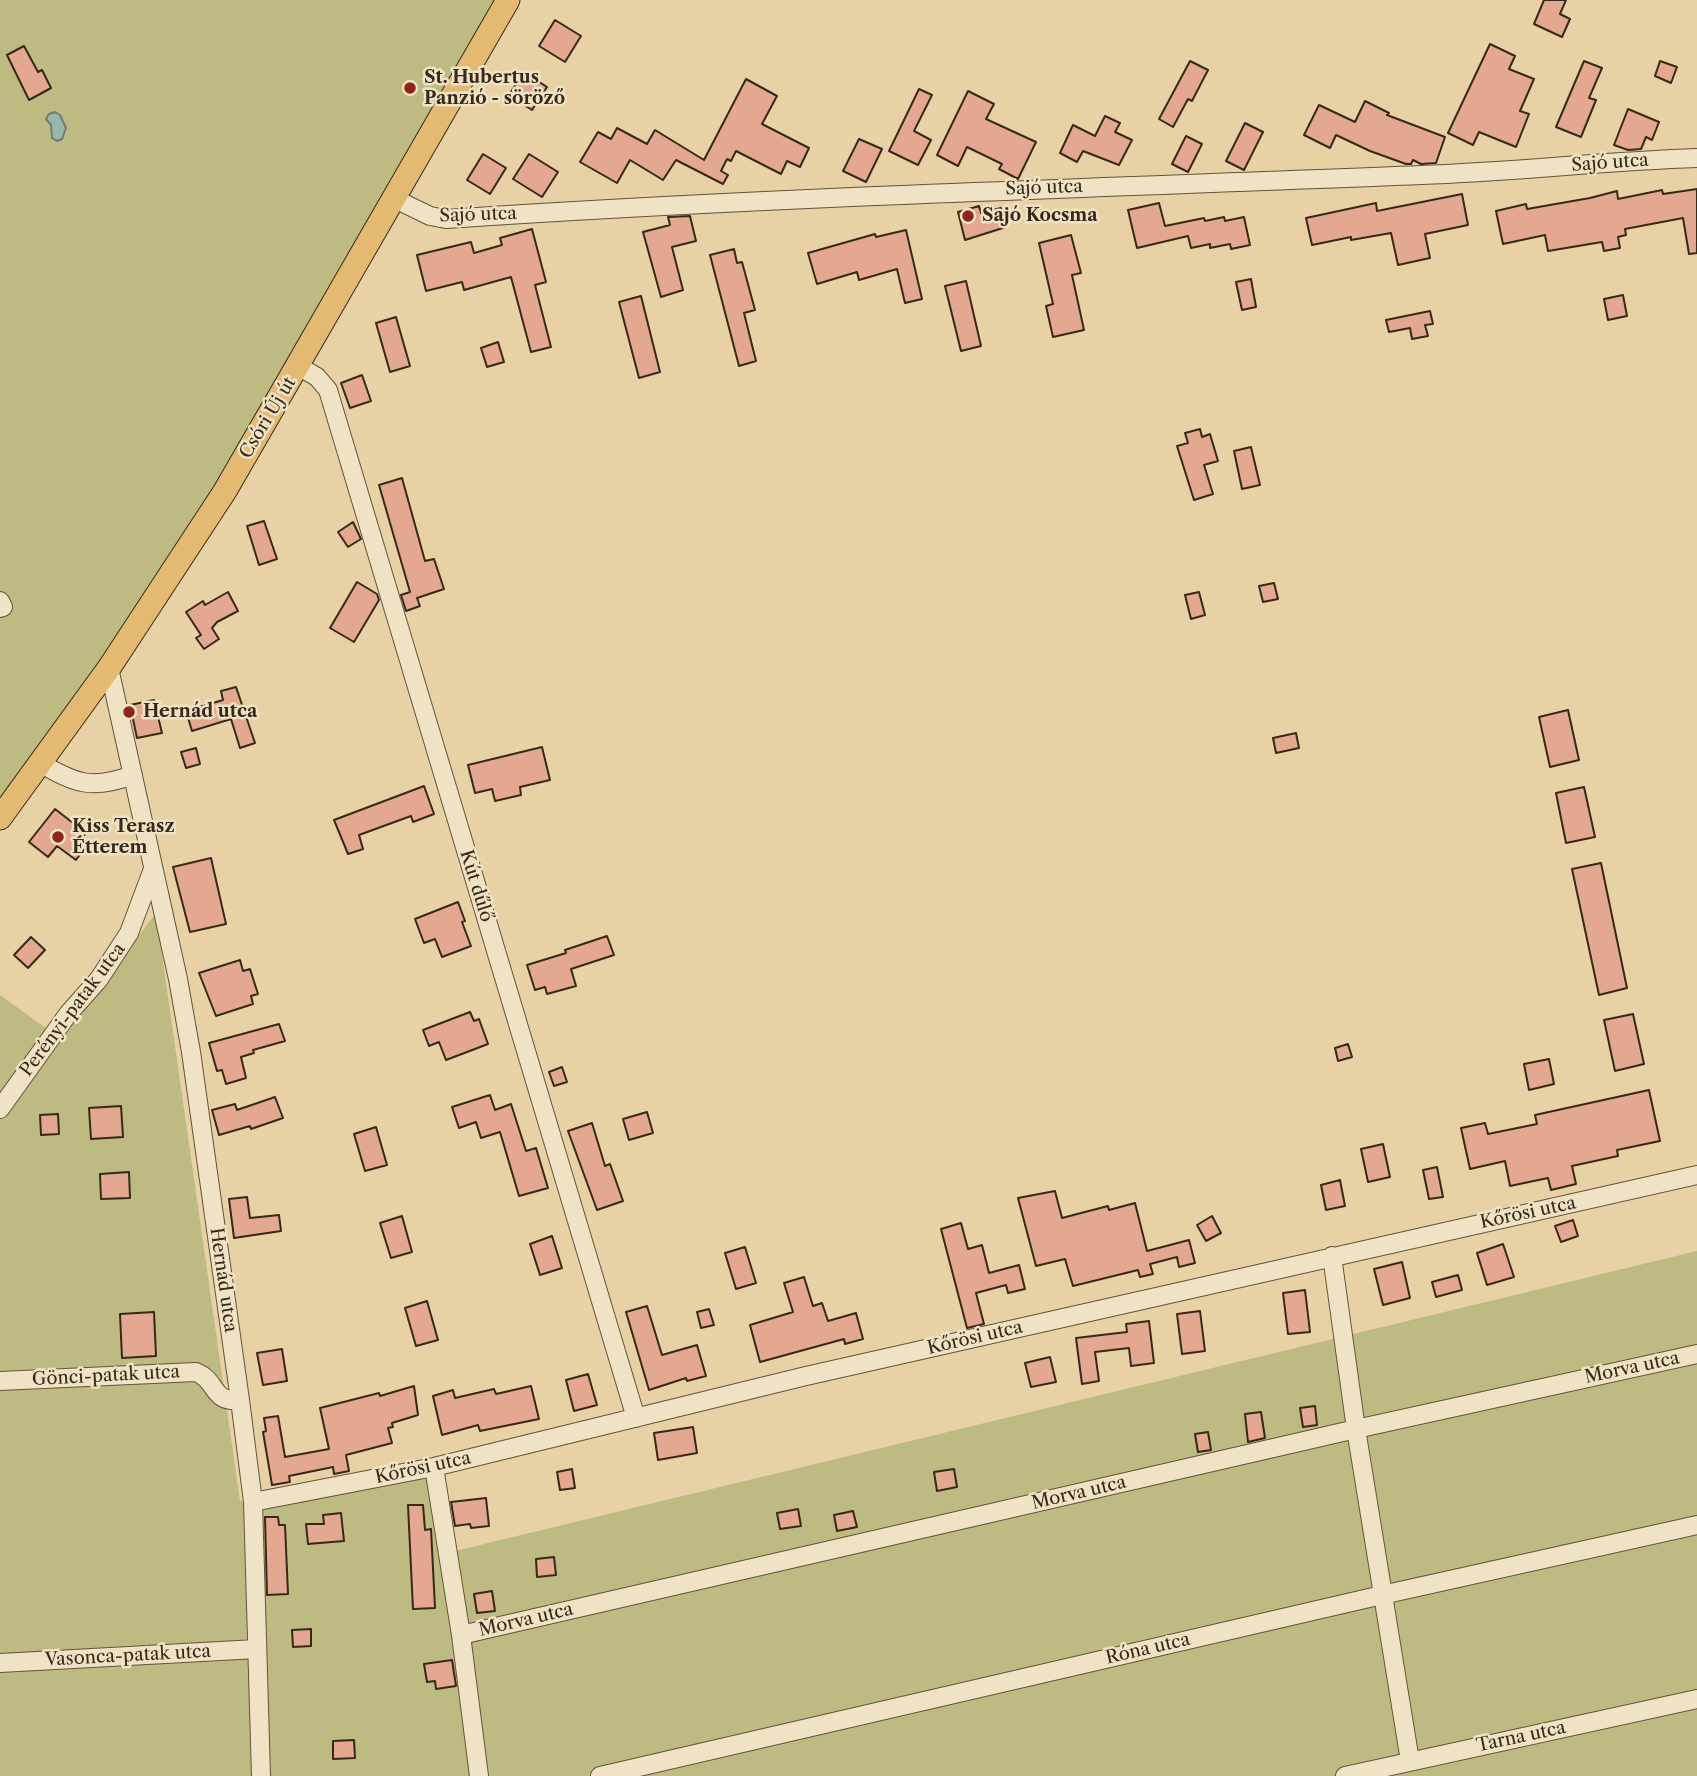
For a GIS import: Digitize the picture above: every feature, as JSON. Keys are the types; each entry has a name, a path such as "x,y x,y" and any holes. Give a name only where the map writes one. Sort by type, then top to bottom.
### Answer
{"main road":[{"name":"Csóri Új út","path":"0,818 109,668 225,491 508,0"}],"street":[{"name":"Sajó utca","path":"395,199 426,215 446,219 678,203 1425,175 1697,158"},
{"name":"Kút dűlő","path":"298,366 317,377 328,390 636,1418"},
{"name":"Hernád utca","path":"109,668 154,867 191,1052 240,1400 253,1502 261,1776"},
{"path":"40,762 66,779 78,782 105,783 133,775"},
{"name":"Perényi-patak utca","path":"0,1109 68,1014 99,979 130,933 154,867"},
{"name":"Kőrösi utca","path":"253,1502 434,1467 820,1373 1697,1175"},
{"path":"1332,1256 1356,1429 1410,1761"},
{"name":"Morva utca","path":"461,1635 1356,1429 1697,1354"},
{"name":"Gönci-patak utca","path":"0,1381 196,1372 205,1376 218,1396 229,1401 240,1400"},
{"path":"434,1467 480,1776"},
{"name":"Róna utca","path":"600,1776 1697,1525"},
{"name":"Vasonca-patak utca","path":"0,1663 257,1648"},
{"name":"Tarna utca","path":"1345,1776 1697,1699"}],"shaded area":[{"path":"0,0 508,0 318,330 0,818"},
{"path":"55,112 60,115 66,128 62,139 57,141 52,138 51,125 46,119 49,114"},
{"path":"156,913 240,1501 438,1459 455,1551 1697,1251 1697,1776 0,1776 0,995 61,1039"}],"building":[{"path":"1544,0 1566,0 1560,14 1570,19 1562,37 1534,24"},
{"path":"555,20 581,36 565,62 539,46"},
{"path":"1490,44 1515,56 1509,69 1534,79 1520,111 1529,114 1516,147 1479,132 1473,145 1448,133"},
{"path":"24,46 38,72 42,70 51,88 29,100 7,55"},
{"path":"1190,61 1208,70 1192,101 1188,99 1173,127 1159,119"},
{"path":"1584,61 1602,68 1589,98 1596,100 1581,137 1556,127"},
{"path":"1660,61 1677,67 1671,83 1655,76"},
{"path":"524,72 547,87 532,110 509,95"},
{"path":"746,79 777,96 762,124 809,148 800,167 787,161 781,174 736,151 731,161 727,159 721,171 728,175 723,184 676,160 663,180 630,160 617,183 580,162 598,132 611,139 617,128 647,144 655,130 704,160"},
{"path":"919,89 932,95 914,131 931,140 918,165 889,151"},
{"path":"968,91 994,104 986,119 1036,142 1018,179 999,169 1002,164 967,147 958,166 937,155"},
{"path":"1365,101 1389,113 1387,115 1445,137 1436,163 1421,164 1413,160 1411,164 1406,164 1336,135 1330,148 1304,135 1319,105 1355,122"},
{"path":"1628,109 1659,122 1652,140 1646,137 1641,149 1628,150 1614,145"},
{"path":"1105,116 1120,123 1115,132 1132,140 1119,165 1083,151 1077,162 1060,153 1073,125 1095,136"},
{"path":"1245,123 1263,132 1244,170 1226,161"},
{"path":"1186,136 1202,144 1188,172 1172,164"},
{"path":"859,139 882,149 866,182 843,171"},
{"path":"483,154 506,168 490,194 467,180"},
{"path":"529,154 558,172 542,197 513,179"},
{"path":"1697,189 1697,253 1689,254 1683,218 1625,229 1626,235 1618,237 1620,248 1604,251 1602,242 1548,251 1545,235 1503,244 1496,211 1526,204 1527,209 1617,191 1618,199 1662,190 1663,194"},
{"path":"1462,194 1468,225 1425,234 1430,258 1398,265 1391,233 1312,245 1306,218 1376,203 1377,211"},
{"path":"1159,203 1165,226 1204,218 1205,221 1224,217 1225,221 1244,217 1250,245 1231,249 1230,244 1210,248 1210,244 1191,248 1188,236 1137,248 1128,210"},
{"path":"979,206 981,213 1001,208 1006,227 965,240 958,212"},
{"path":"690,216 696,241 672,247 683,290 661,297 643,232 670,225 668,217"},
{"path":"532,229 546,282 535,285 551,347 531,352 511,277 464,290 462,282 426,291 417,255 471,242 474,253 502,245 500,238"},
{"path":"906,230 922,299 905,303 897,269 859,280 857,272 817,284 808,253 875,234 876,237"},
{"path":"1071,235 1081,273 1072,275 1084,330 1053,337 1046,306 1053,304 1039,243"},
{"path":"734,249 737,263 742,262 755,310 744,313 756,361 739,366 710,255"},
{"path":"1251,279 1256,307 1242,310 1236,282"},
{"path":"966,281 981,346 961,351 945,286"},
{"path":"1623,295 1627,316 1608,320 1604,299"},
{"path":"641,296 660,372 639,378 619,302"},
{"path":"1430,311 1433,324 1425,325 1428,336 1412,339 1410,328 1389,332 1386,320"},
{"path":"396,317 410,366 390,372 376,323"},
{"path":"498,342 504,362 487,367 481,348"},
{"path":"362,375 371,401 350,408 341,383"},
{"path":"1200,429 1202,437 1210,434 1218,461 1204,465 1213,494 1194,500 1177,446 1188,443 1185,433"},
{"path":"1251,447 1260,485 1242,489 1234,451"},
{"path":"402,478 425,561 434,559 444,589 417,598 420,606 406,611 401,595 410,592 379,485"},
{"path":"264,521 277,559 259,565 247,526"},
{"path":"353,522 361,539 348,547 338,532"},
{"path":"357,582 377,594 379,600 354,642 330,628"},
{"path":"1274,583 1278,599 1263,602 1259,586"},
{"path":"228,592 238,611 217,622 212,628 219,639 204,649 196,638 201,635 186,612 203,601 205,605"},
{"path":"1199,592 1205,615 1191,619 1185,595"},
{"path":"236,687 255,743 240,748 231,719 192,731 186,711 223,700 221,691"},
{"path":"154,700 162,733 137,738 130,705"},
{"path":"1568,710 1579,760 1550,767 1539,717"},
{"path":"1296,733 1299,748 1276,753 1273,738"},
{"path":"542,747 550,780 520,787 521,795 495,801 492,789 475,793 468,765"},
{"path":"196,748 200,764 186,768 181,752"},
{"path":"424,786 434,814 413,822 411,816 359,835 363,849 348,854 334,820"},
{"path":"1584,787 1595,837 1566,843 1556,793"},
{"name":"Kiss Terasz Étterem","path":"55,809 86,833 80,840 87,845 76,860 57,846 48,857 29,842"},
{"path":"211,858 226,924 190,932 173,867"},
{"path":"1601,863 1627,988 1599,995 1572,869"},
{"path":"458,902 471,946 442,957 435,939 424,943 415,919"},
{"path":"607,936 614,955 571,969 576,986 547,994 545,987 535,990 527,965"},
{"path":"31,937 45,950 28,968 14,955"},
{"path":"240,960 243,971 250,969 258,994 251,996 253,1004 216,1016 199,973"},
{"path":"470,1012 474,1021 479,1019 488,1044 446,1060 439,1042 429,1046 423,1030"},
{"path":"1633,1014 1644,1064 1615,1071 1604,1020"},
{"path":"279,1024 285,1041 253,1050 254,1053 241,1057 246,1078 226,1084 222,1070 217,1071 209,1043"},
{"path":"1348,1044 1352,1057 1338,1061 1335,1048"},
{"path":"1549,1059 1554,1084 1529,1090 1524,1064"},
{"path":"562,1067 567,1082 554,1086 549,1072"},
{"path":"1649,1090 1660,1141 1617,1150 1618,1156 1572,1166 1576,1184 1551,1190 1548,1178 1510,1186 1505,1161 1470,1169 1461,1128 1485,1123 1488,1134 1537,1124 1535,1115"},
{"path":"490,1095 495,1110 511,1104 526,1151 536,1148 548,1188 519,1196 500,1132 481,1138 476,1122 459,1128 452,1107"},
{"path":"275,1097 283,1118 251,1129 250,1126 219,1135 212,1110 235,1104 237,1110"},
{"path":"121,1106 123,1137 91,1139 89,1108"},
{"path":"647,1112 653,1133 629,1140 623,1119"},
{"path":"58,1114 59,1134 41,1135 40,1115"},
{"path":"592,1123 605,1166 610,1164 623,1201 597,1210 568,1131"},
{"path":"376,1127 387,1165 365,1171 354,1134"},
{"path":"1383,1144 1390,1177 1368,1182 1361,1149"},
{"path":"1437,1167 1443,1197 1429,1199 1423,1170"},
{"path":"129,1172 130,1198 101,1199 100,1174"},
{"path":"1340,1180 1345,1206 1326,1210 1321,1185"},
{"path":"1055,1191 1062,1218 1108,1206 1109,1210 1135,1203 1147,1251 1189,1240 1195,1263 1179,1267 1177,1257 1150,1264 1153,1274 1140,1277 1138,1270 1073,1286 1065,1259 1036,1266 1018,1198"},
{"path":"247,1197 250,1218 279,1215 281,1231 234,1238 229,1199"},
{"path":"402,1216 412,1252 391,1258 380,1223"},
{"path":"1212,1216 1221,1233 1206,1241 1197,1225"},
{"path":"1573,1220 1578,1236 1561,1242 1555,1226"},
{"path":"961,1223 968,1249 982,1245 989,1273 1019,1265 1025,1289 1008,1293 1006,1285 976,1293 984,1324 967,1328 941,1229"},
{"path":"552,1236 562,1268 540,1275 530,1244"},
{"path":"1503,1244 1514,1277 1487,1285 1477,1253"},
{"path":"745,1247 756,1283 736,1289 725,1253"},
{"path":"1402,1262 1410,1298 1383,1305 1374,1269"},
{"path":"1458,1275 1462,1290 1436,1297 1432,1282"},
{"path":"804,1277 813,1306 822,1303 828,1321 856,1313 863,1339 845,1344 844,1339 760,1362 750,1325 793,1312 784,1283"},
{"path":"1305,1290 1310,1332 1288,1334 1283,1293"},
{"path":"427,1301 438,1340 416,1346 405,1308"},
{"path":"647,1306 662,1355 697,1345 706,1376 687,1381 686,1378 649,1390 626,1312"},
{"path":"709,1309 714,1325 701,1328 697,1312"},
{"path":"1200,1311 1205,1351 1182,1354 1177,1314"},
{"path":"154,1312 156,1356 122,1358 120,1314"},
{"path":"1149,1321 1154,1363 1131,1366 1129,1348 1095,1352 1099,1381 1082,1384 1076,1338 1127,1332 1126,1324"},
{"path":"282,1349 287,1381 263,1385 257,1353"},
{"path":"1050,1357 1056,1382 1031,1387 1025,1363"},
{"path":"588,1374 597,1405 574,1411 566,1380"},
{"path":"414,1386 418,1415 392,1423 393,1427 388,1428 392,1443 346,1455 349,1471 334,1474 333,1467 289,1476 290,1482 272,1485 263,1432 266,1431 264,1418 278,1416 285,1457 329,1449 320,1408"},
{"path":"531,1386 539,1419 480,1431 478,1425 442,1435 433,1396 453,1390 455,1398 494,1389 496,1394"},
{"path":"1315,1406 1317,1425 1303,1427 1300,1408"},
{"path":"1261,1412 1265,1438 1248,1442 1245,1414"},
{"path":"693,1427 697,1453 658,1460 654,1433"},
{"path":"1208,1432 1211,1450 1198,1452 1195,1434"},
{"path":"572,1469 575,1488 560,1490 557,1472"},
{"path":"954,1469 957,1487 937,1491 934,1472"},
{"path":"486,1498 489,1526 455,1526 451,1502"},
{"path":"408,1505 423,1505 425,1530 431,1529 435,1608 413,1609"},
{"path":"798,1509 801,1526 780,1529 777,1513"},
{"path":"853,1511 857,1527 837,1531 834,1515"},
{"path":"341,1513 344,1541 308,1544 306,1524 324,1524 323,1515"},
{"path":"265,1517 278,1517 279,1525 285,1525 288,1594 267,1595"},
{"path":"554,1557 556,1575 537,1577 536,1559"},
{"path":"492,1591 495,1611 477,1613 474,1594"},
{"path":"311,1629 311,1646 293,1647 292,1630"},
{"path":"452,1660 456,1686 436,1689 435,1681 427,1682 424,1664"},
{"path":"354,1740 355,1758 333,1759 333,1741"}],"place":[{"name":"St. Hubertus Panzió - söröző","path":"410,88"},
{"name":"Sajó Kocsma","path":"968,216"},
{"name":"Hernád utca","path":"129,712"},
{"name":"Kiss Terasz Étterem","path":"58,837"}]}
